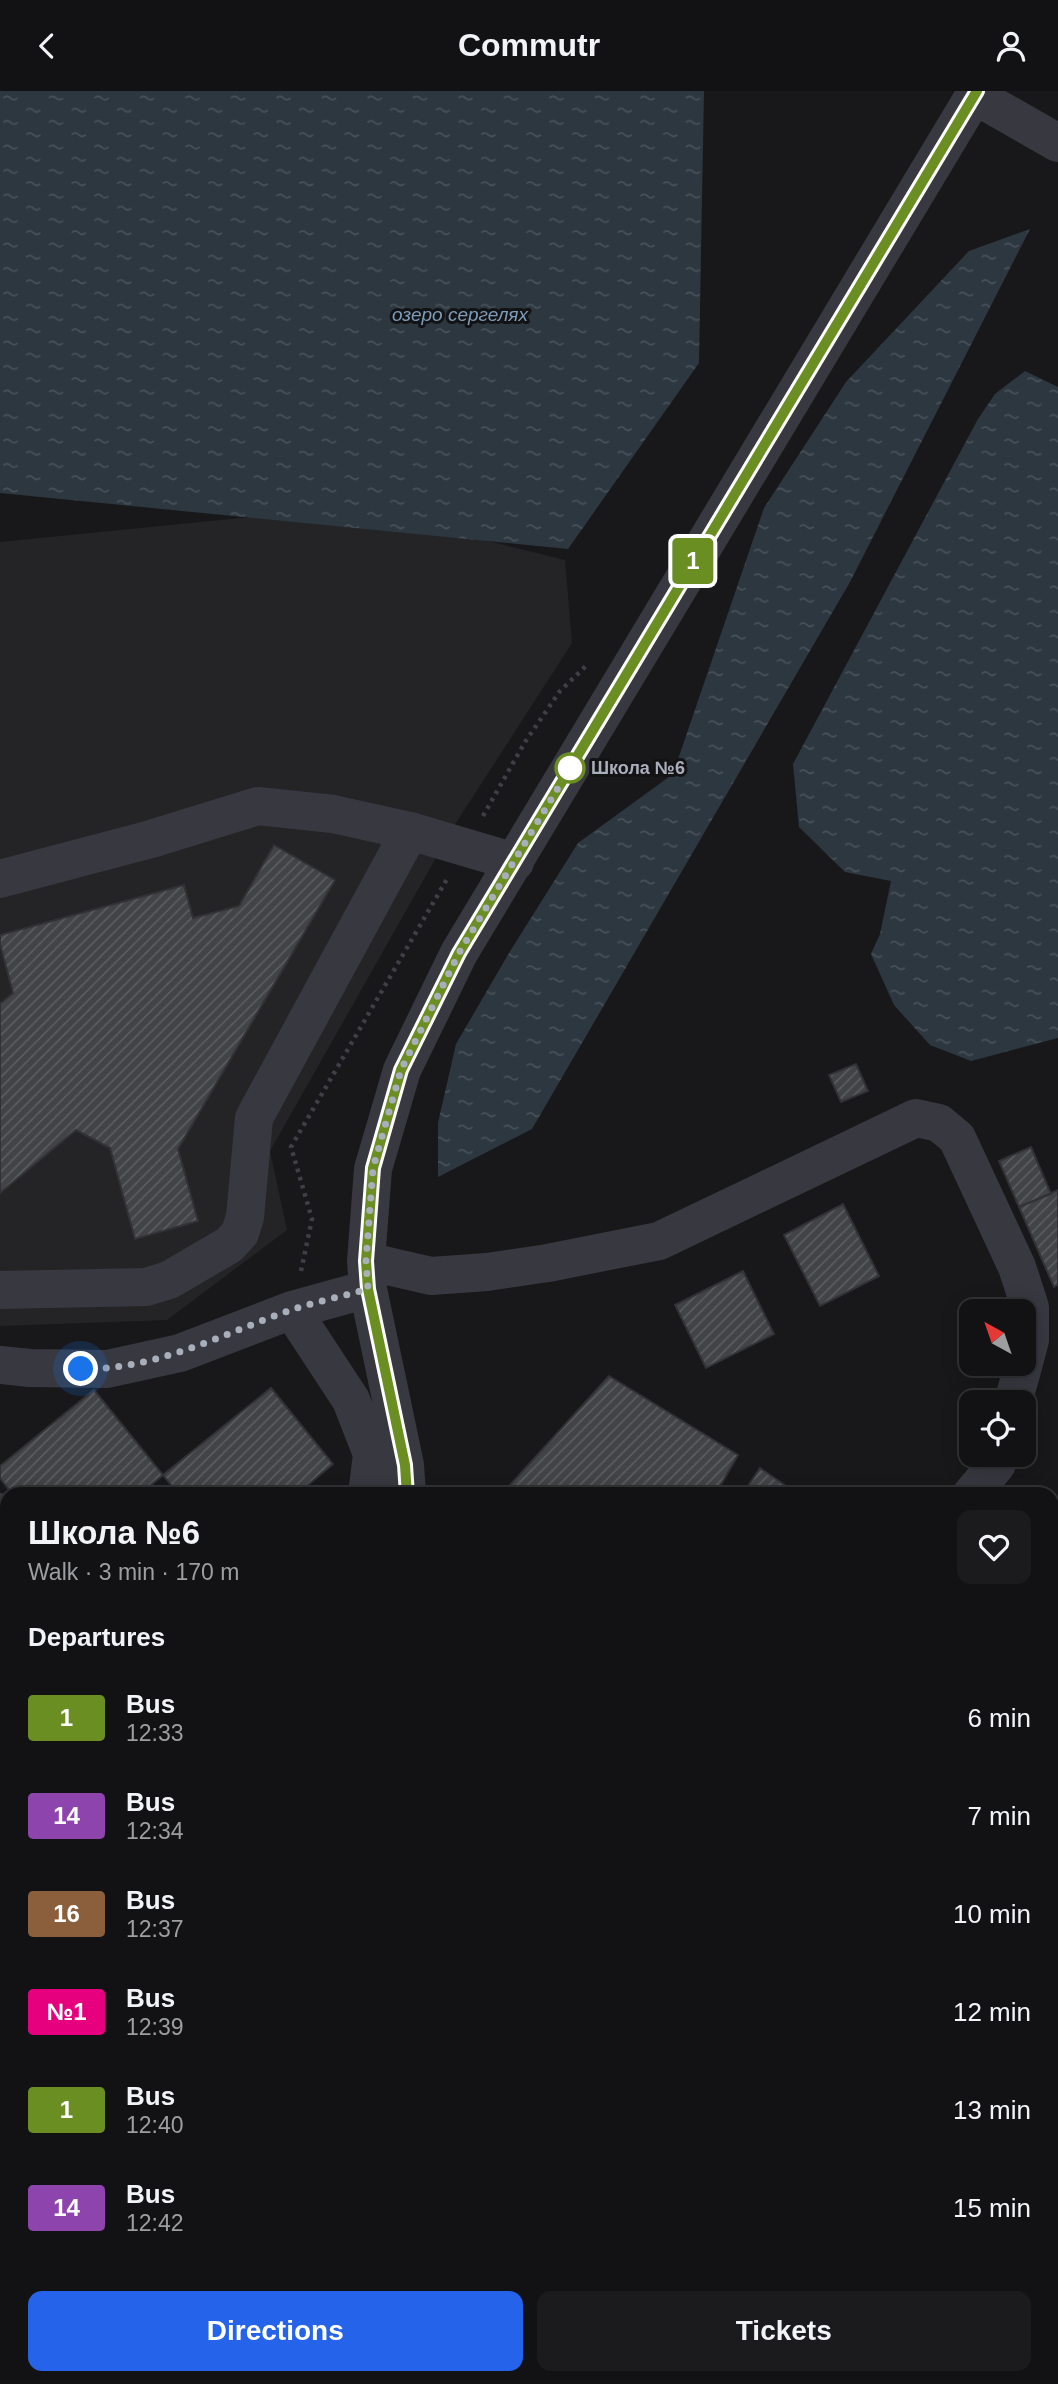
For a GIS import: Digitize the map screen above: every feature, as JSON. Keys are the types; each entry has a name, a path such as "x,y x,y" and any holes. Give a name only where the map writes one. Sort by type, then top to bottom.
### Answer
{"street":[{"path":"406,1487 405,1465 367,1275 373,1168 401,1070 459,953 975,93 1058,143"},
{"path":"0,879 151,839 258,806 333,814 410,831 514,862"},
{"path":"0,1290 146,1287 169,1280 229,1245 240,1233 245,1217 254,1118 410,831"},
{"path":"0,1365 107,1369 180,1353 292,1310 367,1275 431,1276 548,1263 659,1241 916,1118 939,1123 957,1138 1017,1267 1027,1299"},
{"path":"292,1310 351,1400 372,1454 368,1487"},
{"path":"981,1487 1001,1471"}],"shaded area":[{"path":"350,507 565,560 572,643 454,826 270,1151 287,1230 167,1320 0,1326 0,542"}],"water":[{"name":"озеро сергелях","path":"0,91 704,91 699,363 568,549 0,493"},
{"path":"1030,229 850,582 532,1129 438,1177 438,1123 456,1044 578,843 673,774 764,508 846,382 969,251"},
{"path":"1025,371 1058,387 1058,1038 971,1061 930,1045 894,1005 871,954 880,934 891,881 845,872 799,827 793,764 978,419 995,394"}],"building":[{"path":"274,845 335,880 178,1149 198,1221 135,1239 110,1148 76,1130 0,1193 0,1004 13,993 0,935 184,885 193,918 239,906"},
{"path":"856,1064 868,1091 841,1102 829,1075"},
{"path":"1031,1147 1051,1194 1019,1207 999,1161"},
{"path":"1058,1190 1058,1285 1054,1287 1019,1207"},
{"path":"843,1204 879,1276 820,1306 784,1235"},
{"path":"743,1271 774,1334 706,1368 675,1305"},
{"path":"609,1376 738,1455 720,1487 508,1487"},
{"path":"271,1388 333,1464 306,1487 173,1487 163,1475"},
{"path":"94,1390 163,1475 149,1487 7,1487 0,1478 0,1466"},
{"path":"760,1468 787,1487 747,1487"}],"bus line":[{"name":"1","path":"406,1487 405,1465 368,1289 366,1261 373,1168 401,1070 459,953 977,91"}],"place":[{"name":"Школа №6","path":"570,768"}],"route":[{"path":"81,1369 107,1369 180,1353 292,1310 368,1289 366,1261 373,1168 401,1070 459,953 570,768"}]}
